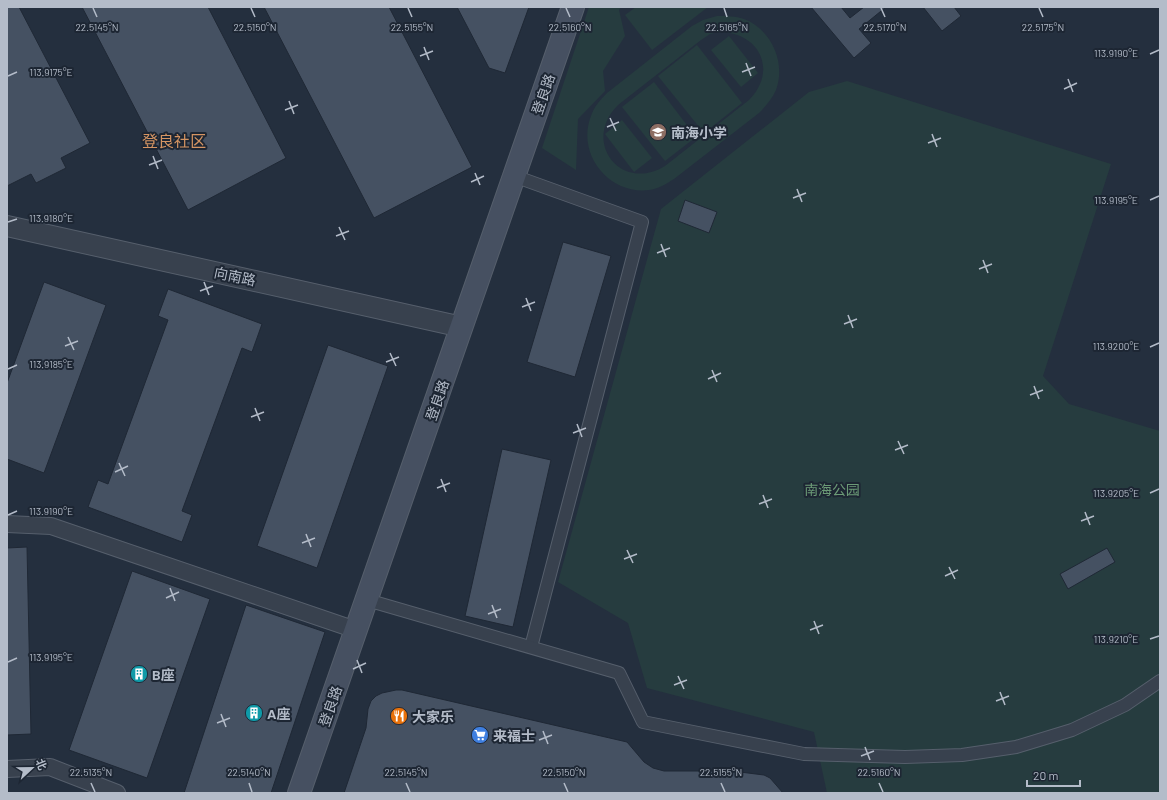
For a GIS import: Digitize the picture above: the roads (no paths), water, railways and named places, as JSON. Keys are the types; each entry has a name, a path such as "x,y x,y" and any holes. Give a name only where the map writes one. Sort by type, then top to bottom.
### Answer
{"main road":[{"name":"登良路","path":"299,793 573,7"}],"street":[{"path":"514,176 642,222 531,647"},
{"name":"向南路","path":"7,226 462,327"},
{"path":"7,524 52,526 356,630"},
{"path":"367,600 620,673 643,722 804,754 934,757 975,754 1016,747 1072,730 1099,718 1125,705 1160,681"},
{"path":"7,768 50,767 117,793"}],"place":[{"name":"南海小学","path":"658,132"},
{"name":"B座","path":"139,674"},
{"name":"A座","path":"254,713"},
{"name":"大家乐","path":"399,716"},
{"name":"来福士","path":"480,735"}],"district":[{"name":"登良社区","path":"174,140"}],"park label":[{"name":"南海公园","path":"832,489"}]}
